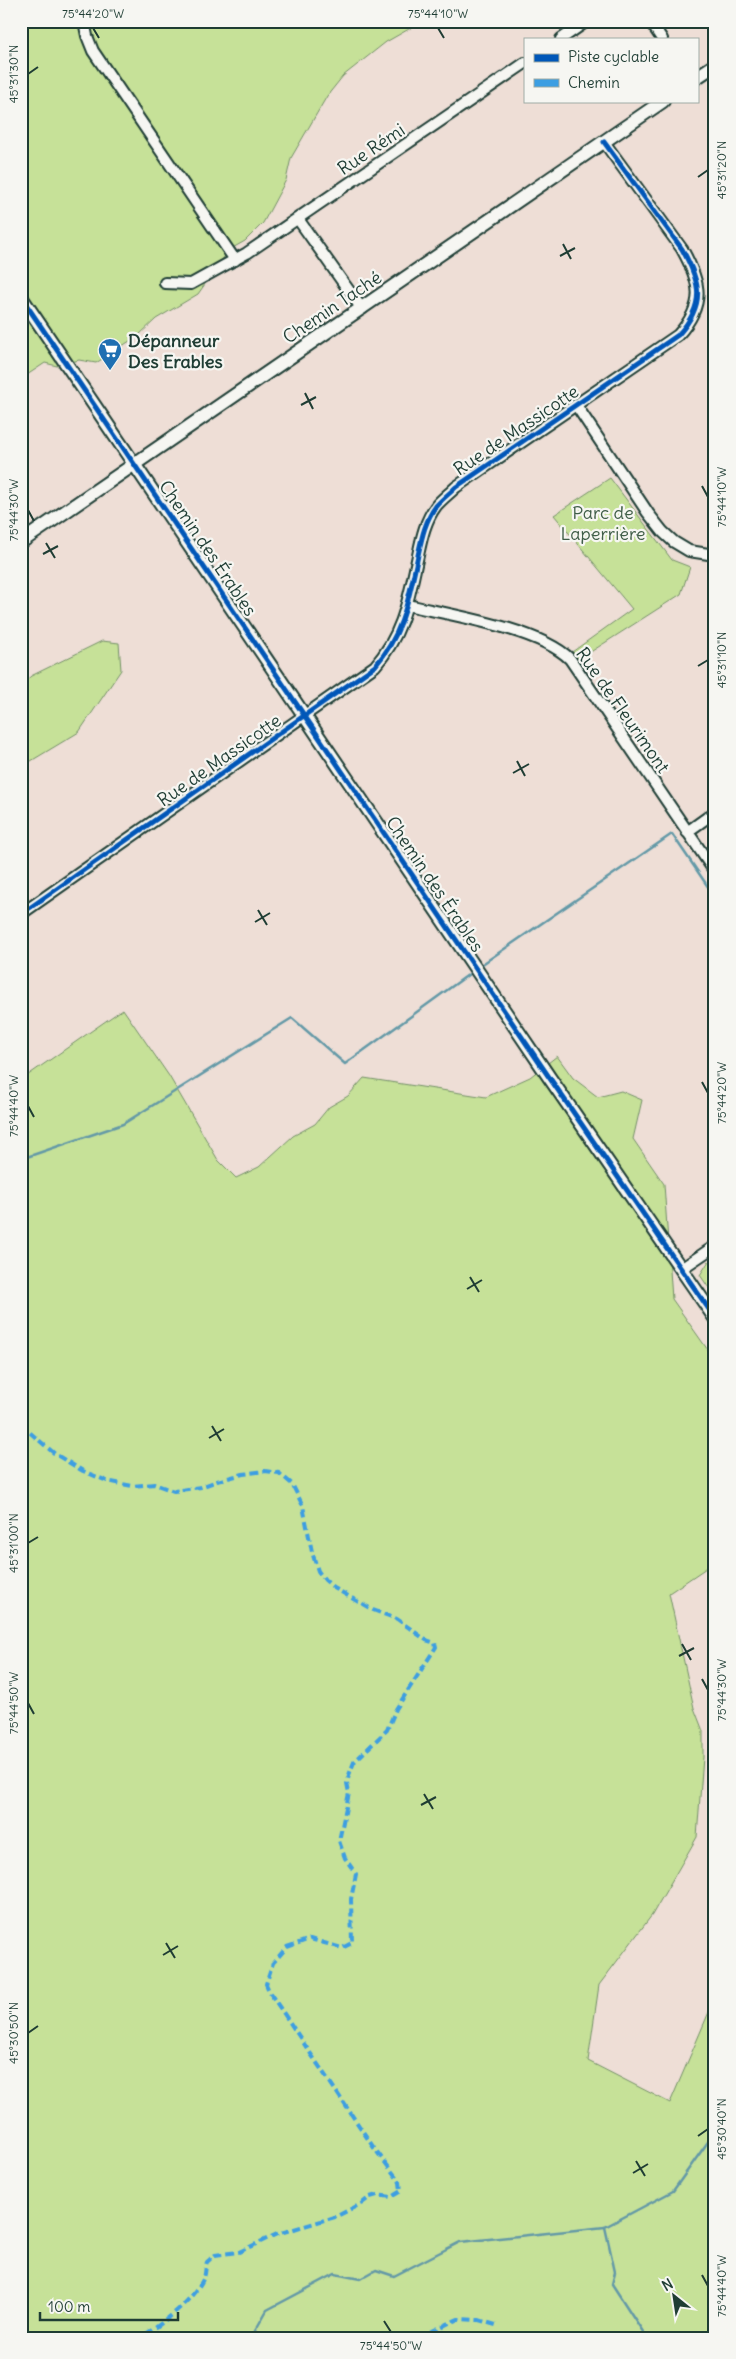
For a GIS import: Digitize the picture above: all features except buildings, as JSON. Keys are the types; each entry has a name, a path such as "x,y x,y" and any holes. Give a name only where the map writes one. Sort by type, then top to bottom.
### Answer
{"street":[{"path":"84,21 93,51 235,260"},
{"path":"562,38 586,21"},
{"path":"650,21 661,38"},
{"name":"Rue Rémi","path":"165,283 191,284 235,260 524,65"},
{"path":"698,76 715,65"},
{"name":"Chemin Taché","path":"21,542 662,102"},
{"name":"Rue de Massicotte","path":"21,914 305,717 375,666 390,649 407,605 424,530 436,506 456,488 678,335 694,316 698,298 698,282 682,249 604,142"},
{"path":"298,218 362,308"},
{"name":"Chemin des Érables","path":"21,297 715,1318"},
{"path":"576,405 648,514 663,532 674,542 689,551 715,555"},
{"name":"Rue de Fleurimont","path":"407,605 514,631 561,649 570,659 715,872"},
{"path":"687,832 715,812"},
{"path":"681,1269 715,1246"}],"green space":[{"path":"21,21 423,21 386,42 343,76 327,96 291,158 286,180 263,223 245,241 229,250 198,294 156,319 139,335 96,363 79,360 57,366 45,363 21,379"},
{"name":"Parc de Laperrière","path":"610,478 672,560 690,567 681,594 578,660 572,652 632,609 554,515"},
{"path":"102,641 119,643 121,670 79,732 21,767 21,685 31,676"},
{"path":"123,1009 169,1076 218,1160 236,1178 259,1167 293,1136 315,1124 329,1107 348,1096 364,1078 486,1097 530,1077 557,1056 573,1078 598,1097 621,1091 642,1100 633,1139 664,1184 672,1299 715,1360 715,1562 669,1593 694,1708 703,1731 697,1837 652,1915 599,1985 588,2061 670,2103 715,1998 715,2338 21,2338 21,1080"},
{"path":"715,1257 715,1297 700,1275 709,1261"}],"waterway":[{"path":"478,967 672,834 715,897"},
{"path":"21,1159 123,1124 292,1018 345,1064 472,972"},
{"path":"251,2338 267,2310 335,2274 360,2279 376,2270 394,2276 460,2242 605,2227 673,2191 715,2132"},
{"path":"605,2227 615,2272 612,2284 647,2338"}],"marked path":[{"path":"21,1425 55,1454 83,1471 107,1481 132,1486 154,1484 174,1491 201,1487 243,1474 265,1471 279,1473 292,1484 303,1506 312,1552 318,1571 325,1580 334,1588 373,1610 397,1619 426,1640 435,1643 436,1647 396,1709 387,1730 354,1762 349,1775 347,1783 349,1793 339,1841 345,1858 356,1874 351,1899 352,1943 342,1948 310,1939 287,1947 273,1963 266,1984 270,1993 374,2148 400,2182 401,2191 391,2197 377,2195 370,2197 361,2204 335,2217 277,2234 239,2252 215,2255 207,2262 200,2285 185,2303 166,2320 139,2338"},
{"path":"384,2338 426,2334 458,2319 479,2320 499,2326"},
{"path":"21,2333 58,2338"}],"cycle path":[{"path":"21,914 375,666 392,642 398,629 407,603 424,532 438,503 456,487 678,335 687,324 697,303 698,293 688,261 682,249 604,142"},
{"path":"21,297 549,1077 715,1318"}],"place":[{"name":"Dépanneur Des Erables","path":"110,371"}]}
